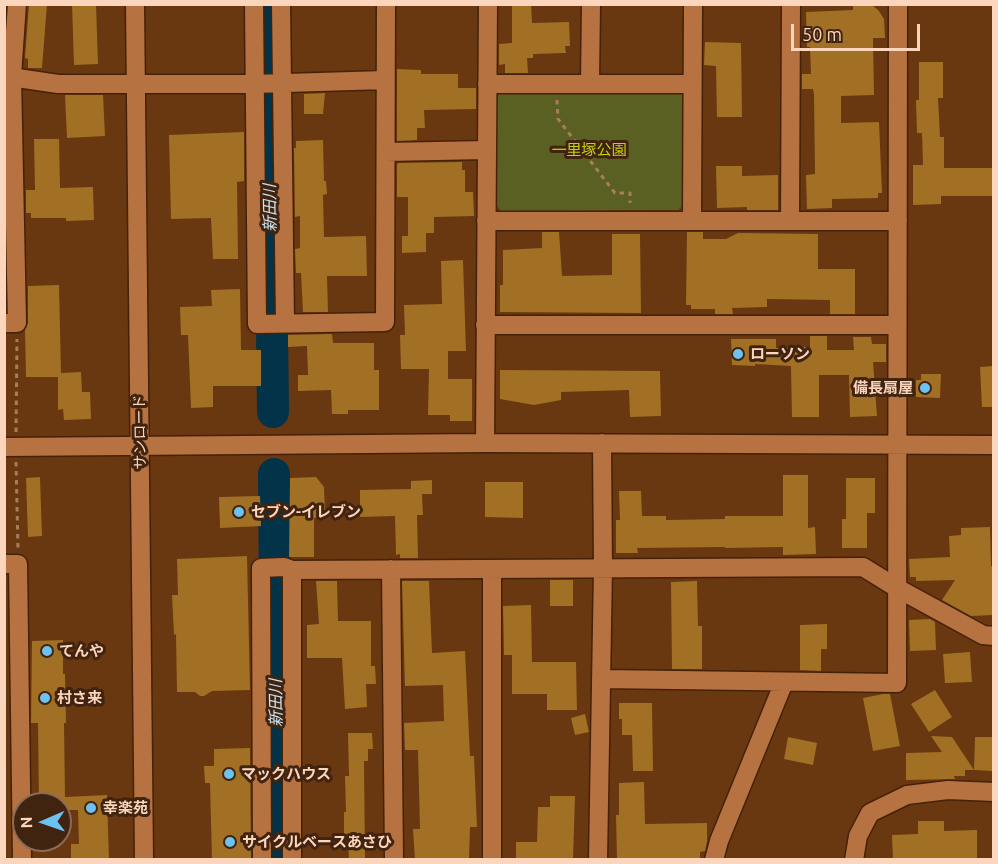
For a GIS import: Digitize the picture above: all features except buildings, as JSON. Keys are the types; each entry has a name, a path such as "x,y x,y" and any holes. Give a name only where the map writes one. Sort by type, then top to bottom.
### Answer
{"street":[{"path":"4,323 17,322 9,210 8,76 18,4"},
{"name":"サンロード","path":"135,4 144,860"},
{"path":"254,4 268,83 275,323"},
{"path":"281,4 268,83 257,324 385,322 386,4"},
{"path":"485,442 488,4"},
{"path":"590,83 591,4"},
{"path":"692,221 693,4"},
{"path":"790,221 791,4"},
{"path":"601,679 897,683 898,4"},
{"path":"8,76 58,84 385,80"},
{"path":"487,84 693,84"},
{"path":"386,152 486,150"},
{"path":"486,221 898,221"},
{"path":"485,325 897,325"},
{"path":"4,447 485,442 993,445"},
{"path":"598,860 603,568 602,443"},
{"path":"4,564 18,564 12,668 22,860"},
{"path":"262,860 261,568 863,567 983,635 993,636"},
{"path":"281,568 292,860"},
{"path":"391,569 394,860"},
{"path":"492,569 492,860"},
{"path":"714,860 719,841 784,682"},
{"path":"854,860 858,836 870,813 907,795 948,790 993,792"}],"path":[{"path":"556,83 558,119 615,193 630,193 630,203 620,203"}],"green space":[{"name":"一里塚公園","path":"679,89 684,97 683,205 678,210 501,211 496,204 495,98 502,91"}],"waterway":[{"name":"新田川","path":"268,4 273,412"},
{"name":"新田川","path":"274,474 277,860"}],"place":[{"name":"ローソン","path":"738,354"},
{"name":"備長扇屋","path":"925,388"},
{"name":"セブン-イレブン","path":"239,512"},
{"name":"てんや","path":"47,651"},
{"name":"村さ来","path":"45,698"},
{"name":"マックハウス","path":"229,774"},
{"name":"幸楽苑","path":"91,808"},
{"name":"サイクルベースあさひ","path":"230,842"}]}
